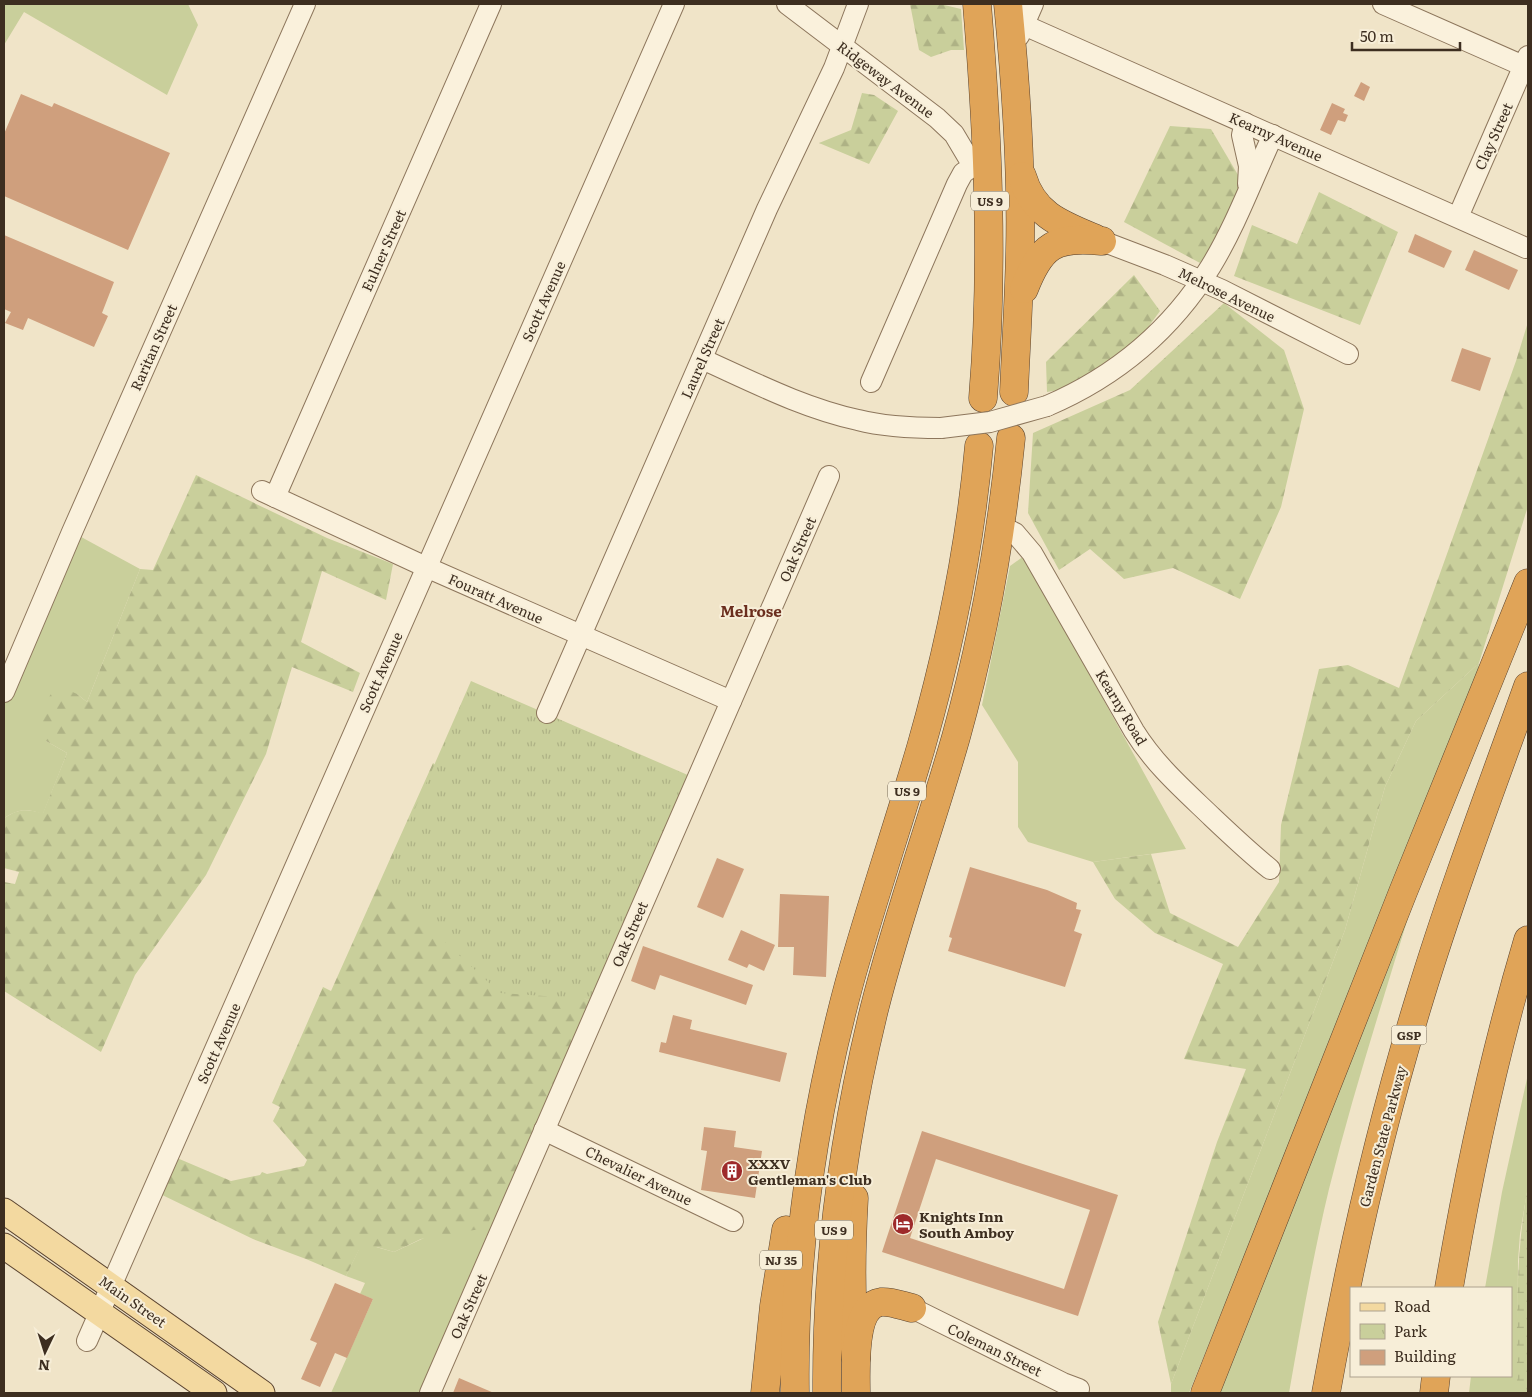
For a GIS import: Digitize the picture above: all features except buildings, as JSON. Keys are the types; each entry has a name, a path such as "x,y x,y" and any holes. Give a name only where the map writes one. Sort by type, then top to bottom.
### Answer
{"highway":[{"name":"US 9","path":"977,4 986,109 990,212 990,301 983,398"},
{"name":"US 9","path":"1014,392 1020,251 1019,166 1013,52 1016,14"},
{"path":"973,166 984,189 990,212"},
{"path":"1019,166 1031,198 1042,212 1071,228 1102,241"},
{"path":"1018,305 1032,269 1042,253 1048,248 1068,240 1102,241"},
{"name":"US 9","path":"827,1393 828,1298 832,1243 843,1161 860,1069 881,984 959,726 982,623 1000,526 1010,438"},
{"name":"US 9","path":"795,1393 796,1321 800,1254 815,1131 851,977 933,701 967,538 979,446"},
{"path":"1205,1393 1403,892 1528,583"},
{"name":"Garden State Parkway","path":"1326,1393 1353,1249 1391,1095 1436,945 1528,686"},
{"path":"1449,1287 1485,1106 1528,940"},
{"path":"856,1393 852,1240 858,1170 860,1069"},
{"name":"NJ 35","path":"765,1393 774,1306 790,1202 815,1131"},
{"path":"852,1240 860,1262 869,1276 912,1308"},
{"path":"856,1359 860,1326 865,1312 869,1308 880,1302 886,1302 912,1308"},
{"path":"1434,1393 1436,1377"}],"main road":[{"name":"Main Street","path":"4,1211 112,1286 252,1390"},
{"path":"4,1246 214,1393"}],"street":[{"name":"Raritan Street","path":"4,692 76,523 305,4"},
{"name":"Eulner Street","path":"269,494 491,4"},
{"name":"Scott Avenue","path":"87,1341 674,4"},
{"name":"Ridgeway Avenue","path":"786,4 946,126 961,143 973,166"},
{"name":"Laurel Street","path":"547,713 773,195 834,68 858,4"},
{"path":"1016,14 1033,4"},
{"path":"1383,4 1527,64"},
{"name":"Kearny Avenue","path":"1016,14 1273,136 1526,248"},
{"name":"Clay Street","path":"1458,217 1527,64"},
{"path":"1245,123 1242,135 1249,166 1246,193"},
{"path":"702,359 783,395 843,416 891,426 941,428 998,420 1047,406 1100,380 1147,344 1178,312 1201,281 1227,236 1273,136"},
{"path":"871,382 957,184 963,173 973,166"},
{"name":"Melrose Avenue","path":"1102,241 1201,281 1348,354"},
{"name":"Oak Street","path":"430,1393 830,476"},
{"name":"Fouratt Avenue","path":"269,494 426,567 731,701"},
{"name":"Kearny Road","path":"1000,526 1015,533 1032,553 1134,731 1151,755 1170,777 1270,869"},
{"name":"Chevalier Avenue","path":"544,1130 733,1221"},
{"name":"Coleman Street","path":"912,1308 1063,1383 1079,1389"}],"green space":[{"path":"4,4 188,4 198,25 167,95 24,12 4,45"},
{"path":"910,4 940,4 961,9 964,50 951,50 931,57 919,50"},
{"path":"862,93 874,95 898,111 869,164 819,143 851,130"},
{"path":"1170,126 1211,129 1241,180 1231,228 1200,263 1124,222"},
{"path":"1319,192 1398,232 1360,325 1234,276 1252,225 1297,244"},
{"path":"1134,275 1160,311 1108,382 1047,392 1046,362"},
{"path":"1224,303 1284,350 1304,409 1281,507 1240,599 1173,568 1124,579 1090,549 1059,570 1028,513 1033,433 1130,390"},
{"path":"1528,322 1528,506 1479,663 1416,721 1385,787 1345,930 1171,1384 1158,1322 1217,1142 1246,1069 1184,1059 1223,964 1155,933 1115,899 1093,862 1151,854 1170,913 1238,947 1279,882 1281,825 1319,669 1348,665 1399,688 1516,361"},
{"path":"196,475 327,538 393,564 386,600 322,571 301,642 360,673 353,692 292,667 266,754 206,875 135,975 101,1052 4,991 4,882 15,884 19,872 4,868 4,818 14,812 23,810 43,813 67,753 46,741 39,726 41,709 51,694 64,688 77,694 87,702 140,569 153,570"},
{"path":"72,532 140,569 87,702 77,694 46,741 67,753 43,814 23,810 4,818 4,692"},
{"path":"1024,556 1186,849 1093,862 1028,842 1018,827 1018,762 982,705 1010,566"},
{"path":"1479,663 1476,685 1189,1393 1171,1393 1171,1384 1345,930 1385,787 1416,721"},
{"path":"471,681 697,779 601,1000 500,993 382,884"},
{"path":"433,763 475,797 585,999 601,1000 516,1195 496,1205 486,1228 421,1239 394,1252 377,1247 359,1250 346,1276 253,1239 154,1191 170,1155 231,1181 260,1175 262,1172 267,1174 304,1166 307,1160 273,1121 280,1107 272,1103 323,987 331,991"},
{"path":"1412,905 1338,1153 1312,1265 1289,1393 1214,1393"},
{"path":"1528,1074 1528,1186 1520,1234 1518,1261 1517,1393 1469,1393 1471,1377 1512,1377 1512,1287 1485,1287 1502,1192"},
{"path":"1528,1186 1528,1393 1517,1393 1519,1263"},
{"path":"516,1195 430,1393 331,1393 373,1299 360,1294 365,1283 346,1276 362,1243 394,1252"}],"place":[{"name":"XXXV Gentleman's Club","path":"732,1171"},
{"name":"Knights Inn South Amboy","path":"903,1224"}],"district":[{"name":"Melrose","path":"751,610"}]}
